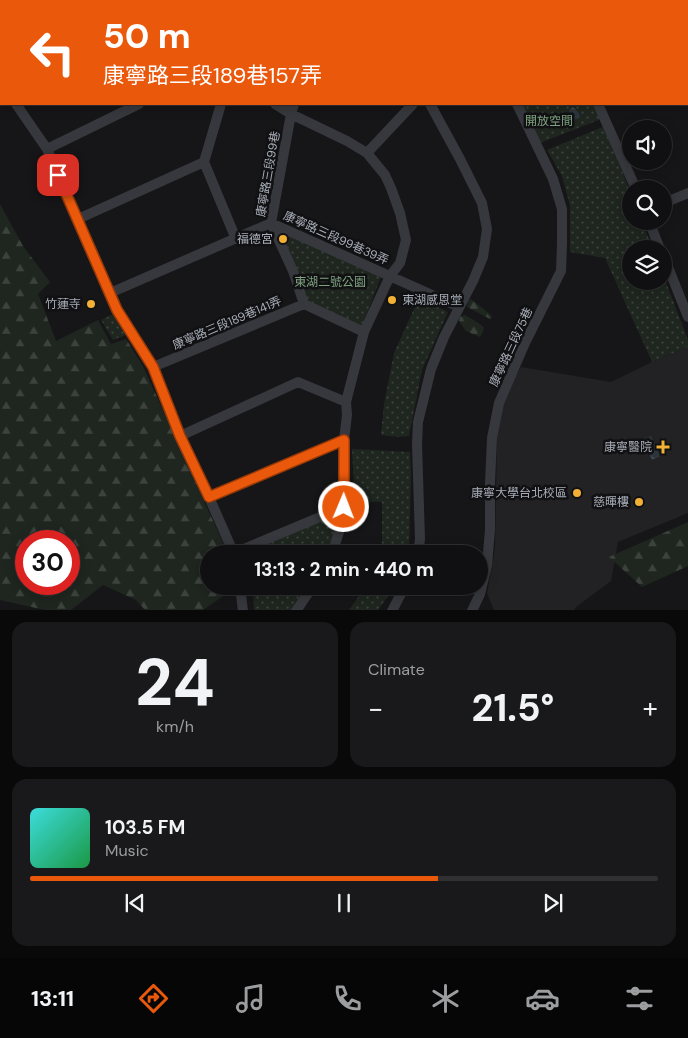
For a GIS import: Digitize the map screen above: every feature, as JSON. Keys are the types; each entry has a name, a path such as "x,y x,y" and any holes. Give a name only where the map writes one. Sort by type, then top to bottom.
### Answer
{"street":[{"path":"17,105 47,149 117,310 153,367 180,436 230,545"},
{"path":"47,149 137,105"},
{"path":"221,105 204,162 236,239"},
{"path":"279,105 293,109 367,153 412,105"},
{"path":"419,545 418,422 431,369 444,337 473,281 483,257 487,229 482,203 431,105"},
{"name":"康寧路三段75巷","path":"472,610 480,594 487,565 490,530 492,438 499,403 525,343 561,271 562,209 553,179 517,105"},
{"path":"598,105 632,180"},
{"name":"康寧路三段99巷","path":"293,109 271,223 293,272 304,304"},
{"name":"康寧路三段99巷39弄","path":"335,545 344,516 346,402 364,332 390,276 400,263 406,240 400,213 391,188 385,176 367,153"},
{"path":"78,219 204,162"},
{"path":"672,200 688,194"},
{"path":"110,293 271,223"},
{"name":"康寧路三段99巷39弄","path":"271,223 390,276"},
{"path":"390,276 458,307"},
{"path":"672,277 688,317"},
{"path":"304,304 364,332"},
{"name":"康寧路三段189巷141弄","path":"153,367 304,304"},
{"path":"180,436 298,382 346,402"},
{"path":"209,497 344,440"},
{"path":"255,545 344,507"},
{"path":"241,595 243,610"},
{"path":"296,610 307,595"},
{"path":"392,610 400,595"}],"shaded area":[{"name":"康寧大學台北校區","path":"688,347 688,513 618,542 611,581 574,610 494,610 488,595 495,548 497,438 506,392 521,367 611,382"}],"green space":[{"name":"開放空間","path":"522,105 594,105 601,119 540,143"},
{"path":"605,126 626,180 622,180 622,230 646,230 649,240 622,240 622,290 669,290 688,340 688,347 652,362 605,258 570,252 570,206 562,176 547,150"},
{"path":"0,204 23,246 50,282 38,294 56,341 98,320 111,344 126,339 143,366 224,545 200,545 200,595 225,595 203,610 145,610 136,600 103,585 71,610 45,610 0,600"},
{"name":"東湖二號公園","path":"277,229 381,277 362,326 307,301"},
{"path":"419,298 448,312 422,370 409,436 381,435 384,404 394,353"},
{"path":"471,299 492,317 490,319 467,307 468,301"},
{"path":"113,314 126,335 113,340 101,320"},
{"path":"465,315 484,328 480,337 466,331 459,321 460,317"},
{"path":"352,449 410,452 409,545 382,545 382,502 355,501"},
{"path":"336,514 341,517 336,545 264,545"},
{"path":"688,522 688,566 642,587 609,557"},
{"path":"253,595 307,595 296,610 254,610"},
{"path":"360,595 389,595 378,610 349,610"}],"water":[{"path":"573,107 580,117 551,129 552,120 568,115"},
{"path":"651,436 660,456 652,460 643,439"}],"place":[{"name":"福德宮","path":"283,239"},
{"name":"東湖感恩堂","path":"392,300"},
{"name":"竹蓮寺","path":"91,304"},
{"name":"康寧醫院","path":"663,447"},
{"name":"康寧大學台北校區","path":"577,493"},
{"name":"慈暉樓","path":"639,502"}],"route":[{"path":"58,175 117,310 153,367 180,436 209,497 344,440 344,507"}]}
